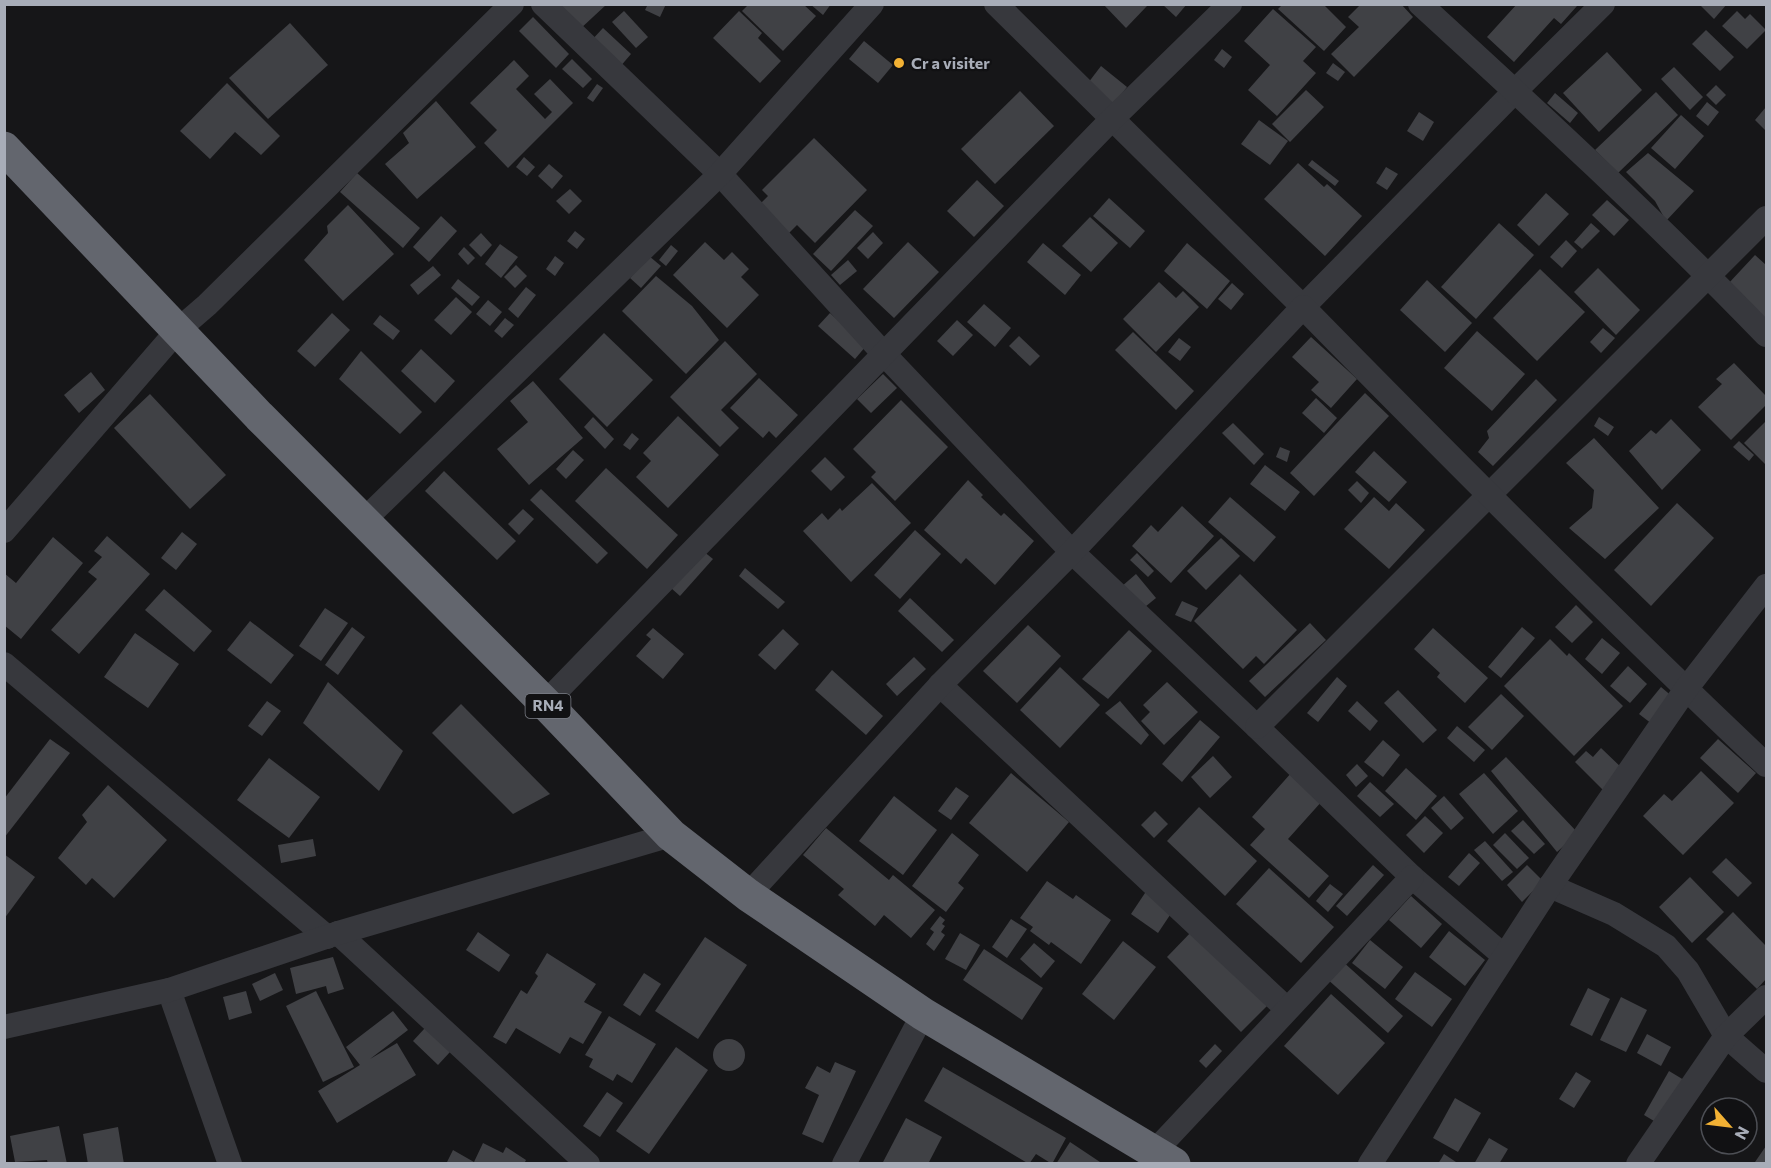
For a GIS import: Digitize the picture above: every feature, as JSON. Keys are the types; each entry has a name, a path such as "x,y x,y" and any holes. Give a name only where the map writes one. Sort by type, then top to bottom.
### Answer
{"highway":[{"name":"RN4","path":"4,148 259,416 545,703 671,835 748,895 924,1014 1164,1158"}],"street":[{"path":"4,531 178,330 207,305 512,4"},
{"path":"543,4 720,174 884,354 1072,552 1412,877 1504,956"},
{"path":"363,521 720,174 872,4"},
{"path":"996,4 1303,307 1488,495 1686,690 1767,765"},
{"path":"545,703 1111,120 1230,4"},
{"path":"1420,4 1708,274 1767,335"},
{"path":"748,895 940,685 1072,552 1303,307 1603,4"},
{"path":"1257,727 1708,274 1767,218"},
{"path":"1370,1164 1551,886 1686,690 1767,586"},
{"path":"4,664 332,935 588,1164"},
{"path":"940,685 1287,1009"},
{"path":"4,1027 169,990 332,935 671,835"},
{"path":"1164,1158 1287,1009 1412,877"},
{"path":"1551,886 1614,914 1666,946 1688,971 1726,1036 1767,1071"},
{"path":"169,990 230,1164"},
{"path":"1638,1164 1726,1036 1767,997"},
{"path":"844,1164 924,1014"}],"building":[{"path":"556,4 607,4 579,30"},
{"path":"648,4 666,4 660,17 645,10"},
{"path":"749,4 803,4 816,16 783,51 742,11"},
{"path":"810,4 831,4 823,15"},
{"path":"1103,4 1145,4 1147,6 1126,28"},
{"path":"1162,4 1187,4 1176,17"},
{"path":"1283,4 1323,4 1346,27 1324,51 1278,9"},
{"path":"1361,4 1401,4 1413,17 1354,77 1331,54 1359,27 1348,17"},
{"path":"1517,4 1575,4 1577,6 1561,24 1554,18 1514,62 1487,37"},
{"path":"1699,4 1727,4 1714,19"},
{"path":"1273,9 1316,47 1303,61 1316,73 1277,116 1248,90 1270,65 1244,41"},
{"path":"624,11 648,37 636,48 612,22"},
{"path":"739,11 762,33 758,38 781,61 760,83 713,38"},
{"path":"1737,11 1745,19 1750,14 1766,30 1747,49 1722,26"},
{"path":"533,17 569,54 556,68 519,31"},
{"path":"290,23 328,65 268,119 229,78"},
{"path":"603,28 631,54 619,68 590,42"},
{"path":"1706,30 1734,57 1720,71 1692,44"},
{"path":"864,41 893,65 878,83 849,59"},
{"path":"1222,49 1232,57 1224,68 1214,60"},
{"path":"1607,52 1642,90 1599,132 1563,93"},
{"path":"572,59 592,79 583,88 562,69"},
{"path":"514,60 529,76 516,89 545,119 552,112 534,94 550,79 573,103 508,168 484,143 497,130 470,103"},
{"path":"1333,63 1345,72 1338,81 1326,73"},
{"path":"1101,66 1127,87 1111,108 1085,87"},
{"path":"1674,67 1703,97 1690,110 1661,79"},
{"path":"227,83 280,136 261,155 235,132 210,159 180,131"},
{"path":"597,84 603,88 593,102 587,98"},
{"path":"1716,85 1726,95 1716,105 1706,95"},
{"path":"1306,90 1324,107 1290,142 1272,124"},
{"path":"1020,91 1054,126 995,184 961,149"},
{"path":"1656,92 1678,115 1618,173 1595,150"},
{"path":"1555,93 1578,113 1570,123 1547,103"},
{"path":"436,101 476,147 417,199 385,164 409,143 403,133"},
{"path":"1707,102 1719,112 1708,126 1696,116"},
{"path":"1766,107 1766,131 1755,120"},
{"path":"1419,112 1434,122 1423,141 1407,131"},
{"path":"1681,115 1704,136 1675,169 1651,148"},
{"path":"1259,120 1288,141 1270,165 1241,144"},
{"path":"814,138 867,190 815,243 797,225 789,233 760,204 768,196 762,190"},
{"path":"1648,153 1694,191 1666,221 1655,201 1626,172"},
{"path":"524,157 535,167 527,176 516,167"},
{"path":"1312,160 1339,181 1335,186 1308,165"},
{"path":"1298,163 1324,187 1327,184 1362,216 1325,256 1264,199"},
{"path":"549,164 563,176 552,189 538,176"},
{"path":"1386,167 1398,174 1387,190 1376,183"},
{"path":"357,173 420,228 403,248 340,192"},
{"path":"977,180 1004,206 974,237 947,211"},
{"path":"570,189 582,201 569,214 556,201"},
{"path":"1546,193 1569,214 1539,246 1517,225"},
{"path":"1109,198 1145,231 1130,248 1093,216"},
{"path":"1607,200 1629,220 1614,236 1592,215"},
{"path":"348,205 394,254 343,301 304,260 328,233 327,226"},
{"path":"855,210 873,226 831,271 813,254"},
{"path":"441,216 457,231 429,262 413,247"},
{"path":"1090,217 1118,243 1091,272 1062,246"},
{"path":"1499,223 1534,255 1476,319 1441,287"},
{"path":"1591,223 1600,231 1582,249 1574,242"},
{"path":"575,231 585,239 577,249 567,241"},
{"path":"873,232 883,243 868,259 857,248"},
{"path":"481,233 492,245 481,257 469,245"},
{"path":"1566,240 1577,251 1562,268 1550,257"},
{"path":"705,242 724,260 732,252 749,269 741,277 759,295 727,328 673,275"},
{"path":"908,242 939,272 894,318 863,289"},
{"path":"1043,243 1081,275 1065,295 1027,262"},
{"path":"1187,243 1230,281 1207,309 1164,271"},
{"path":"500,244 518,257 501,278 485,264"},
{"path":"671,245 678,251 666,266 659,260"},
{"path":"464,247 475,258 468,265 458,254"},
{"path":"1755,255 1766,265 1766,320 1728,284"},
{"path":"555,256 564,263 555,276 546,269"},
{"path":"649,256 661,266 641,288 630,278"},
{"path":"848,260 857,271 840,285 831,275"},
{"path":"516,265 527,276 515,288 504,277"},
{"path":"433,266 441,275 418,295 410,285"},
{"path":"1598,268 1640,310 1616,335 1574,292"},
{"path":"1540,269 1585,312 1537,361 1493,318"},
{"path":"656,276 692,306 719,340 686,374 622,311"},
{"path":"458,279 480,297 472,306 451,288"},
{"path":"1427,280 1472,323 1445,352 1400,310"},
{"path":"1159,282 1176,298 1183,291 1199,307 1156,352 1123,319"},
{"path":"1232,283 1244,294 1231,310 1218,299"},
{"path":"526,287 536,295 518,318 508,309"},
{"path":"456,297 472,312 451,335 434,320"},
{"path":"488,300 502,312 490,326 476,314"},
{"path":"984,304 1011,328 995,347 967,322"},
{"path":"332,313 350,330 315,367 297,351"},
{"path":"830,313 866,346 855,359 818,326"},
{"path":"380,315 400,331 393,340 373,324"},
{"path":"505,318 514,325 502,338 494,331"},
{"path":"957,320 973,335 953,356 937,341"},
{"path":"1603,328 1615,338 1601,353 1590,342"},
{"path":"1477,331 1525,374 1492,411 1444,368"},
{"path":"1133,332 1194,391 1176,410 1115,350"},
{"path":"604,333 653,380 607,427 559,379"},
{"path":"1019,336 1040,356 1030,366 1009,346"},
{"path":"1311,337 1357,379 1331,408 1311,390 1319,382 1292,357"},
{"path":"1179,338 1191,347 1180,361 1168,352"},
{"path":"725,341 757,374 721,410 739,428 720,447 670,397"},
{"path":"421,349 455,381 435,403 401,371"},
{"path":"361,351 422,412 400,434 339,379"},
{"path":"1734,363 1766,396 1766,405 1731,440 1698,407 1722,384 1716,379"},
{"path":"91,372 105,390 79,413 64,395"},
{"path":"883,374 897,388 871,413 857,399"},
{"path":"759,378 798,415 776,438 769,431 763,438 730,408"},
{"path":"1536,379 1557,400 1493,466 1478,452 1489,438 1487,431"},
{"path":"533,381 583,438 529,485 497,449 528,422 510,401"},
{"path":"1365,393 1389,416 1314,496 1290,473"},
{"path":"150,394 226,475 190,509 114,428"},
{"path":"1316,398 1337,418 1324,433 1302,413"},
{"path":"901,400 948,447 895,501 871,477 876,472 853,449"},
{"path":"678,416 719,455 668,508 636,477 651,461 643,453"},
{"path":"593,417 614,439 605,449 584,427"},
{"path":"1599,417 1614,427 1608,436 1594,426"},
{"path":"1671,419 1701,450 1662,490 1629,451 1651,430 1656,434"},
{"path":"1766,421 1766,465 1744,443"},
{"path":"1233,423 1264,454 1254,465 1222,433"},
{"path":"632,433 639,439 630,450 623,445"},
{"path":"1594,438 1659,508 1605,559 1569,528 1592,508 1594,490 1566,463"},
{"path":"1739,441 1754,455 1749,461 1733,447"},
{"path":"1280,447 1290,451 1287,462 1276,457"},
{"path":"573,450 584,460 566,479 556,469"},
{"path":"1374,451 1407,482 1389,502 1355,472"},
{"path":"825,457 845,477 831,491 811,471"},
{"path":"1265,465 1300,492 1285,511 1250,484"},
{"path":"606,468 678,535 647,569 575,501"},
{"path":"444,471 516,541 497,560 425,491"},
{"path":"968,480 983,495 981,497 1001,516 1004,513 1034,541 995,585 966,558 961,564 924,530"},
{"path":"1357,481 1369,493 1361,503 1348,490"},
{"path":"872,483 911,523 851,582 803,531 822,513 828,520 840,508 842,511"},
{"path":"541,489 608,553 597,564 530,500"},
{"path":"1230,497 1276,537 1254,562 1208,522"},
{"path":"1374,497 1389,511 1396,503 1425,530 1389,569 1344,529"},
{"path":"1677,503 1714,538 1651,606 1614,570"},
{"path":"1182,506 1214,536 1171,583 1132,546 1151,525 1158,532"},
{"path":"523,509 534,519 519,535 508,524"},
{"path":"915,530 941,554 900,599 874,575"},
{"path":"182,532 197,544 176,570 161,558"},
{"path":"107,536 150,574 79,654 51,630 97,579 88,572 102,557 94,551"},
{"path":"53,537 83,563 21,639 4,625 4,573 16,583"},
{"path":"1221,538 1240,556 1206,590 1187,571"},
{"path":"703,551 713,559 680,596 671,588"},
{"path":"1137,553 1154,571 1148,577 1130,560"},
{"path":"745,568 785,602 778,609 739,576"},
{"path":"1136,574 1156,598 1140,611 1121,587"},
{"path":"1240,574 1297,630 1264,664 1256,656 1243,669 1194,621"},
{"path":"164,589 212,631 194,652 145,610"},
{"path":"910,598 954,640 942,652 898,611"},
{"path":"1182,601 1198,608 1191,622 1175,615"},
{"path":"1576,605 1593,622 1572,643 1555,627"},
{"path":"325,608 348,623 321,661 299,646"},
{"path":"250,621 294,655 271,684 227,650"},
{"path":"1310,623 1326,640 1265,697 1249,681"},
{"path":"1028,625 1061,656 1017,703 983,671"},
{"path":"352,627 365,637 338,675 325,665"},
{"path":"1522,627 1535,638 1501,678 1488,667"},
{"path":"653,628 684,654 663,679 636,656 651,639 646,635"},
{"path":"1433,628 1488,678 1465,703 1437,677 1440,673 1414,649"},
{"path":"783,629 799,644 775,670 758,655"},
{"path":"1129,630 1152,651 1108,699 1082,679"},
{"path":"135,633 179,664 148,708 104,677"},
{"path":"1602,638 1620,653 1602,674 1585,659"},
{"path":"1550,639 1567,656 1569,653 1623,706 1574,756 1504,686"},
{"path":"914,657 926,669 897,696 886,684"},
{"path":"1628,666 1647,684 1630,703 1610,686"},
{"path":"1060,667 1100,705 1060,748 1020,710"},
{"path":"832,670 883,716 866,735 815,690"},
{"path":"1337,677 1347,686 1318,722 1307,713"},
{"path":"328,682 403,751 379,791 303,723"},
{"path":"1167,682 1198,712 1164,745 1141,721 1150,712 1143,705"},
{"path":"1661,687 1674,698 1652,724 1639,714"},
{"path":"1398,690 1437,730 1423,743 1384,703"},
{"path":"1501,694 1524,716 1492,750 1468,727"},
{"path":"267,701 281,711 262,736 248,726"},
{"path":"1120,701 1149,735 1141,745 1105,713"},
{"path":"1357,701 1378,721 1370,731 1348,711"},
{"path":"461,704 550,794 513,814 432,733"},
{"path":"1200,720 1220,737 1182,782 1162,764"},
{"path":"1457,726 1485,750 1474,762 1447,738"},
{"path":"50,739 70,753 4,838 4,799"},
{"path":"1718,739 1756,773 1738,793 1700,758"},
{"path":"1383,740 1400,755 1383,777 1364,762"},
{"path":"1601,748 1625,771 1604,791 1575,762 1586,751 1593,757"},
{"path":"1213,756 1232,777 1210,798 1191,777"},
{"path":"1506,757 1578,833 1557,852 1491,771"},
{"path":"269,758 320,797 289,838 237,800"},
{"path":"1357,764 1368,776 1356,787 1346,775"},
{"path":"1406,768 1437,796 1416,820 1385,791"},
{"path":"1701,771 1734,803 1683,855 1643,816 1664,794 1672,801"},
{"path":"1292,772 1323,800 1288,839 1329,876 1309,898 1250,845 1265,829 1252,817"},
{"path":"1011,773 1069,822 1027,872 969,823"},
{"path":"1484,773 1518,811 1493,834 1459,794"},
{"path":"1370,782 1394,804 1380,817 1357,796"},
{"path":"108,785 167,840 114,898 92,878 86,885 58,858 87,822 82,815"},
{"path":"956,787 969,796 951,820 938,811"},
{"path":"894,796 937,830 903,875 859,841"},
{"path":"1444,796 1464,818 1451,830 1431,808"},
{"path":"1199,807 1257,861 1225,896 1167,841"},
{"path":"1155,811 1168,824 1154,838 1141,825"},
{"path":"1425,816 1443,833 1424,853 1406,835"},
{"path":"1523,820 1545,844 1534,854 1511,831"},
{"path":"826,828 889,880 893,875 935,910 911,938 884,915 875,926 838,895 844,889 803,855"},
{"path":"952,833 979,855 958,883 964,888 946,912 912,886"},
{"path":"1505,833 1529,858 1517,869 1493,845"},
{"path":"313,839 316,856 281,863 278,845"},
{"path":"1485,841 1513,872 1502,881 1474,850"},
{"path":"1469,853 1480,863 1459,886 1448,877"},
{"path":"4,854 35,877 4,919"},
{"path":"1726,858 1752,883 1738,897 1712,872"},
{"path":"1373,865 1384,875 1347,916 1336,906"},
{"path":"1527,865 1543,881 1522,902 1507,885"},
{"path":"1269,868 1334,927 1301,963 1236,904"},
{"path":"1690,877 1724,912 1692,943 1659,907"},
{"path":"1047,881 1073,899 1076,895 1111,920 1081,964 1051,942 1049,945 1030,931 1033,927 1020,918"},
{"path":"1330,884 1343,894 1328,912 1316,901"},
{"path":"1147,890 1174,909 1158,933 1131,914"},
{"path":"1411,896 1442,924 1421,948 1389,920"},
{"path":"1733,912 1766,946 1766,979 1757,989 1706,939"},
{"path":"940,916 945,920 942,924 945,926 941,932 945,935 934,951 926,944 934,932 930,929"},
{"path":"1011,919 1027,929 1007,958 992,947"},
{"path":"1195,928 1269,1004 1241,1032 1167,957"},
{"path":"1449,931 1485,960 1465,986 1429,957"},
{"path":"478,932 510,955 499,972 466,950"},
{"path":"960,933 980,945 966,970 945,959"},
{"path":"705,937 747,965 698,1039 655,1011"},
{"path":"1370,940 1403,967 1385,989 1352,963"},
{"path":"1123,941 1156,967 1114,1020 1082,994"},
{"path":"1034,943 1055,961 1041,978 1020,959"},
{"path":"984,949 1043,988 1022,1020 963,980"},
{"path":"547,953 596,984 584,1002 602,1012 583,1044 570,1037 560,1054 516,1028 506,1044 493,1037 521,990 527,994 538,976 535,973"},
{"path":"333,957 344,989 328,994 326,986 296,994 290,968"},
{"path":"1341,960 1403,1016 1388,1033 1326,978"},
{"path":"1415,972 1452,999 1432,1027 1395,999"},
{"path":"275,973 283,990 260,1001 252,984"},
{"path":"644,973 661,984 640,1016 623,1005"},
{"path":"1588,988 1610,999 1592,1036 1570,1025"},
{"path":"246,991 252,1013 229,1020 223,997"},
{"path":"316,991 354,1067 323,1082 286,1006"},
{"path":"1331,994 1385,1043 1338,1095 1284,1046"},
{"path":"1621,997 1647,1010 1626,1052 1600,1040"},
{"path":"393,1011 408,1030 370,1059 397,1043 416,1075 337,1123 318,1091 360,1065 346,1047"},
{"path":"609,1016 656,1044 632,1083 617,1074 613,1081 589,1067 593,1059 585,1055"},
{"path":"425,1028 450,1052 438,1065 413,1041"},
{"path":"1647,1034 1671,1047 1661,1066 1637,1053"},
{"path":"729,1039 740,1044 745,1055 740,1066 729,1071 718,1066 713,1055 718,1044"},
{"path":"1215,1044 1222,1051 1206,1068 1199,1061"},
{"path":"676,1047 708,1070 649,1154 616,1131"},
{"path":"835,1062 856,1071 823,1143 802,1134 819,1095 805,1088 817,1066 830,1073"},
{"path":"943,1067 1066,1138 1052,1164 1036,1154 1029,1164 924,1101"},
{"path":"1669,1071 1684,1080 1659,1124 1644,1115"},
{"path":"1576,1072 1591,1081 1574,1108 1559,1099"},
{"path":"607,1092 623,1103 600,1137 583,1126"},
{"path":"1455,1098 1481,1113 1458,1152 1433,1138"},
{"path":"906,1118 942,1137 928,1164 882,1164"},
{"path":"59,1126 67,1164 48,1164 47,1160 15,1162 10,1136"},
{"path":"118,1127 124,1164 88,1164 83,1134"},
{"path":"1489,1138 1508,1149 1499,1164 1474,1164"},
{"path":"1070,1142 1103,1164 1056,1164"},
{"path":"483,1143 503,1153 506,1147 526,1160 524,1164 446,1164 453,1150 474,1162"},
{"path":"1766,1146 1766,1164 1757,1164 1755,1162"},
{"path":"1444,1154 1459,1164 1438,1164"}],"place":[{"name":"Cr a visiter","path":"899,63"}]}
